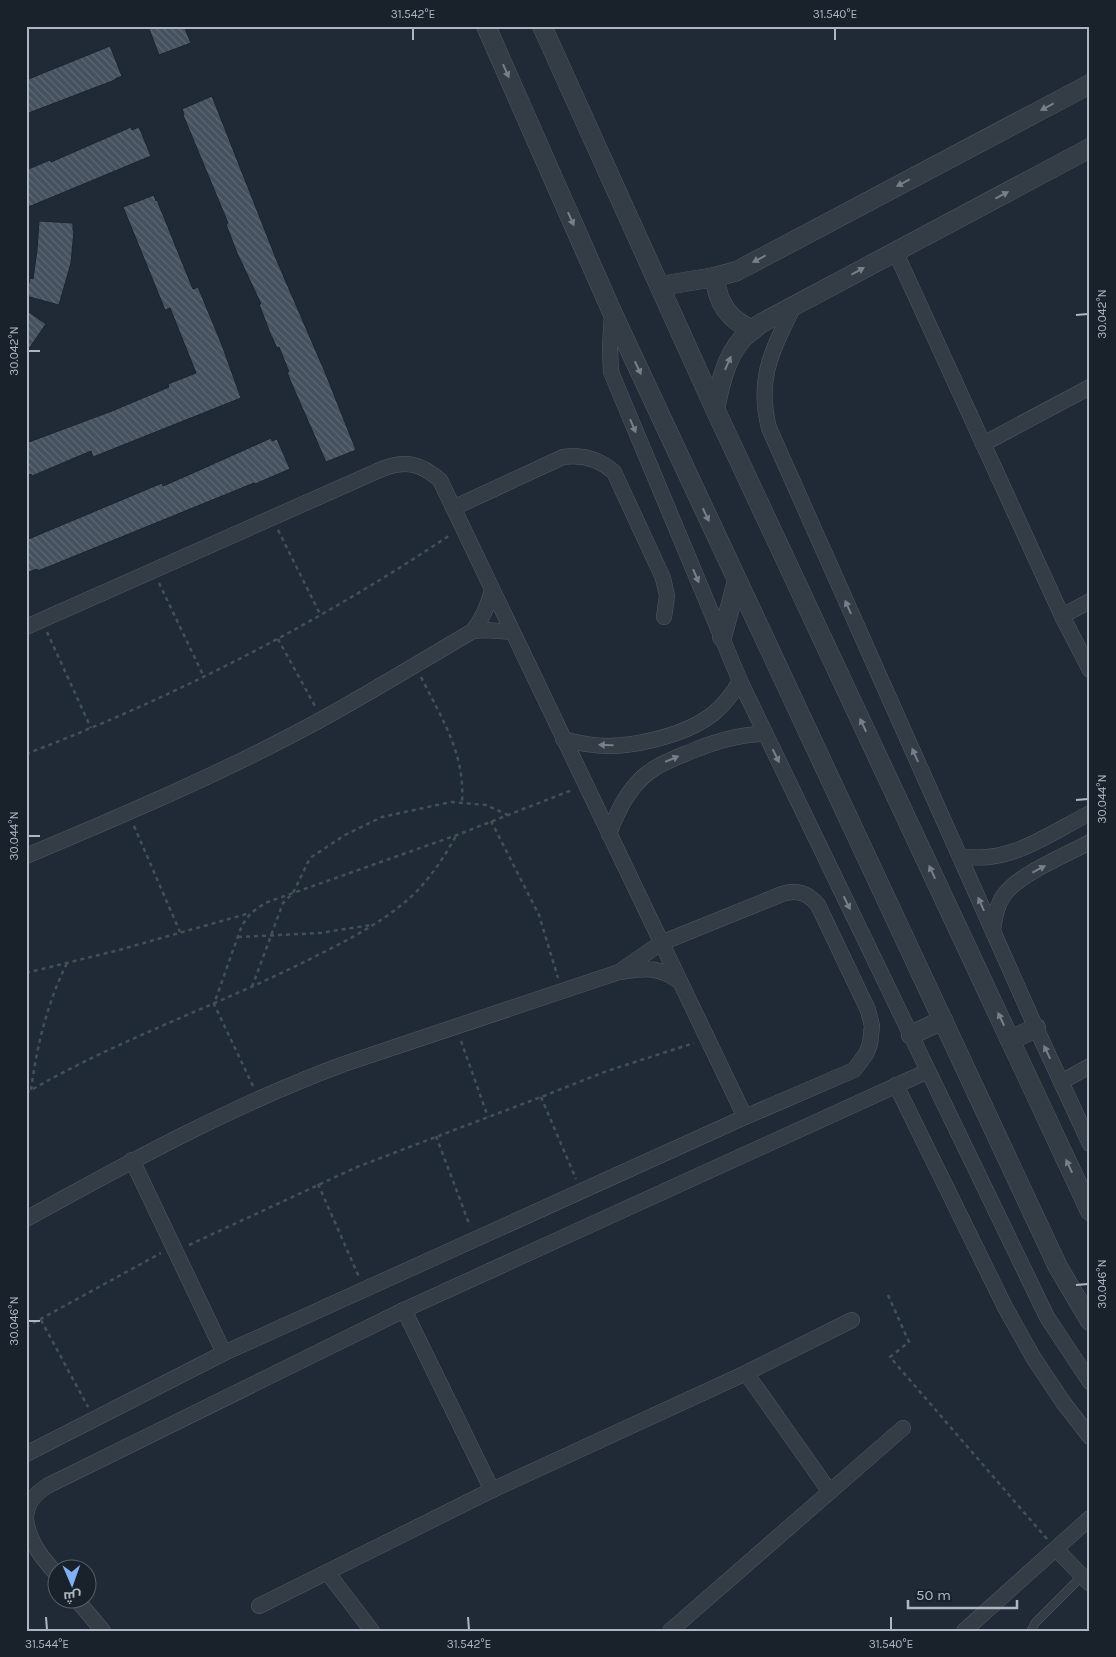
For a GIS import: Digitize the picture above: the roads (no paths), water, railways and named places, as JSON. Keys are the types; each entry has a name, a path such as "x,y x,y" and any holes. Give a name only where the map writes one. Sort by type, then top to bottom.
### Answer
{"street":[{"path":"542,26 715,409 1090,1211"},
{"path":"489,29 612,312 736,580 1058,1267 1090,1321"},
{"path":"660,286 715,277 737,270 1090,84"},
{"path":"715,409 721,382 729,359 742,340 760,324 1090,148"},
{"path":"895,251 1062,616 1090,670"},
{"path":"715,277 718,297 725,310 736,321 753,330"},
{"path":"794,305 774,348 765,376 764,402 769,428 1036,1028 1090,1144"},
{"path":"612,312 611,372 740,681 1047,1317 1090,1382"},
{"path":"983,444 1090,387"},
{"path":"452,508 563,457 581,456 599,461 614,472 663,578 668,596 664,617"},
{"path":"26,628 382,469 406,464 419,466 430,472 440,480 745,1117"},
{"path":"722,637 736,580"},
{"path":"26,856 218,772 322,719 473,631 482,619 492,590"},
{"path":"1062,616 1090,601"},
{"path":"473,631 512,632"},
{"path":"563,739 587,745 614,745 642,743 671,734 703,721 713,714 725,704 740,681"},
{"path":"713,714 724,739"},
{"path":"609,834 618,810 633,788 652,769 724,739 744,734 765,734"},
{"path":"642,743 652,769"},
{"path":"960,856 982,859 1007,855 1090,813"},
{"path":"993,932 994,919 998,907 1012,886 1022,878 1090,842"},
{"path":"26,1454 224,1353 745,1117 854,1070 866,1054 871,1034 871,1018 818,905 807,894 794,891 782,894 661,943 619,972"},
{"path":"26,1219 132,1160 299,1081 619,972 649,969 666,972 679,981"},
{"path":"911,1035 943,1020"},
{"path":"1010,1040 1036,1028"},
{"path":"1061,1082 1090,1066"},
{"path":"48,1564 40,1555 28,1532 26,1518 28,1505 34,1494 47,1486 404,1310 928,1071"},
{"path":"896,1085 1005,1307 1033,1356 1063,1402 1090,1437"},
{"path":"132,1160 224,1353"},
{"path":"404,1310 492,1490"},
{"path":"259,1606 492,1490 746,1373 852,1320"},
{"path":"746,1373 830,1492"},
{"path":"670,1631 903,1428"},
{"path":"964,1631 1090,1518"},
{"path":"1056,1549 1086,1580"},
{"path":"327,1572 372,1631"},
{"path":"85,1610 103,1631"}],"lane":[{"path":"1031,1631 1035,1623 1086,1580"}]}
